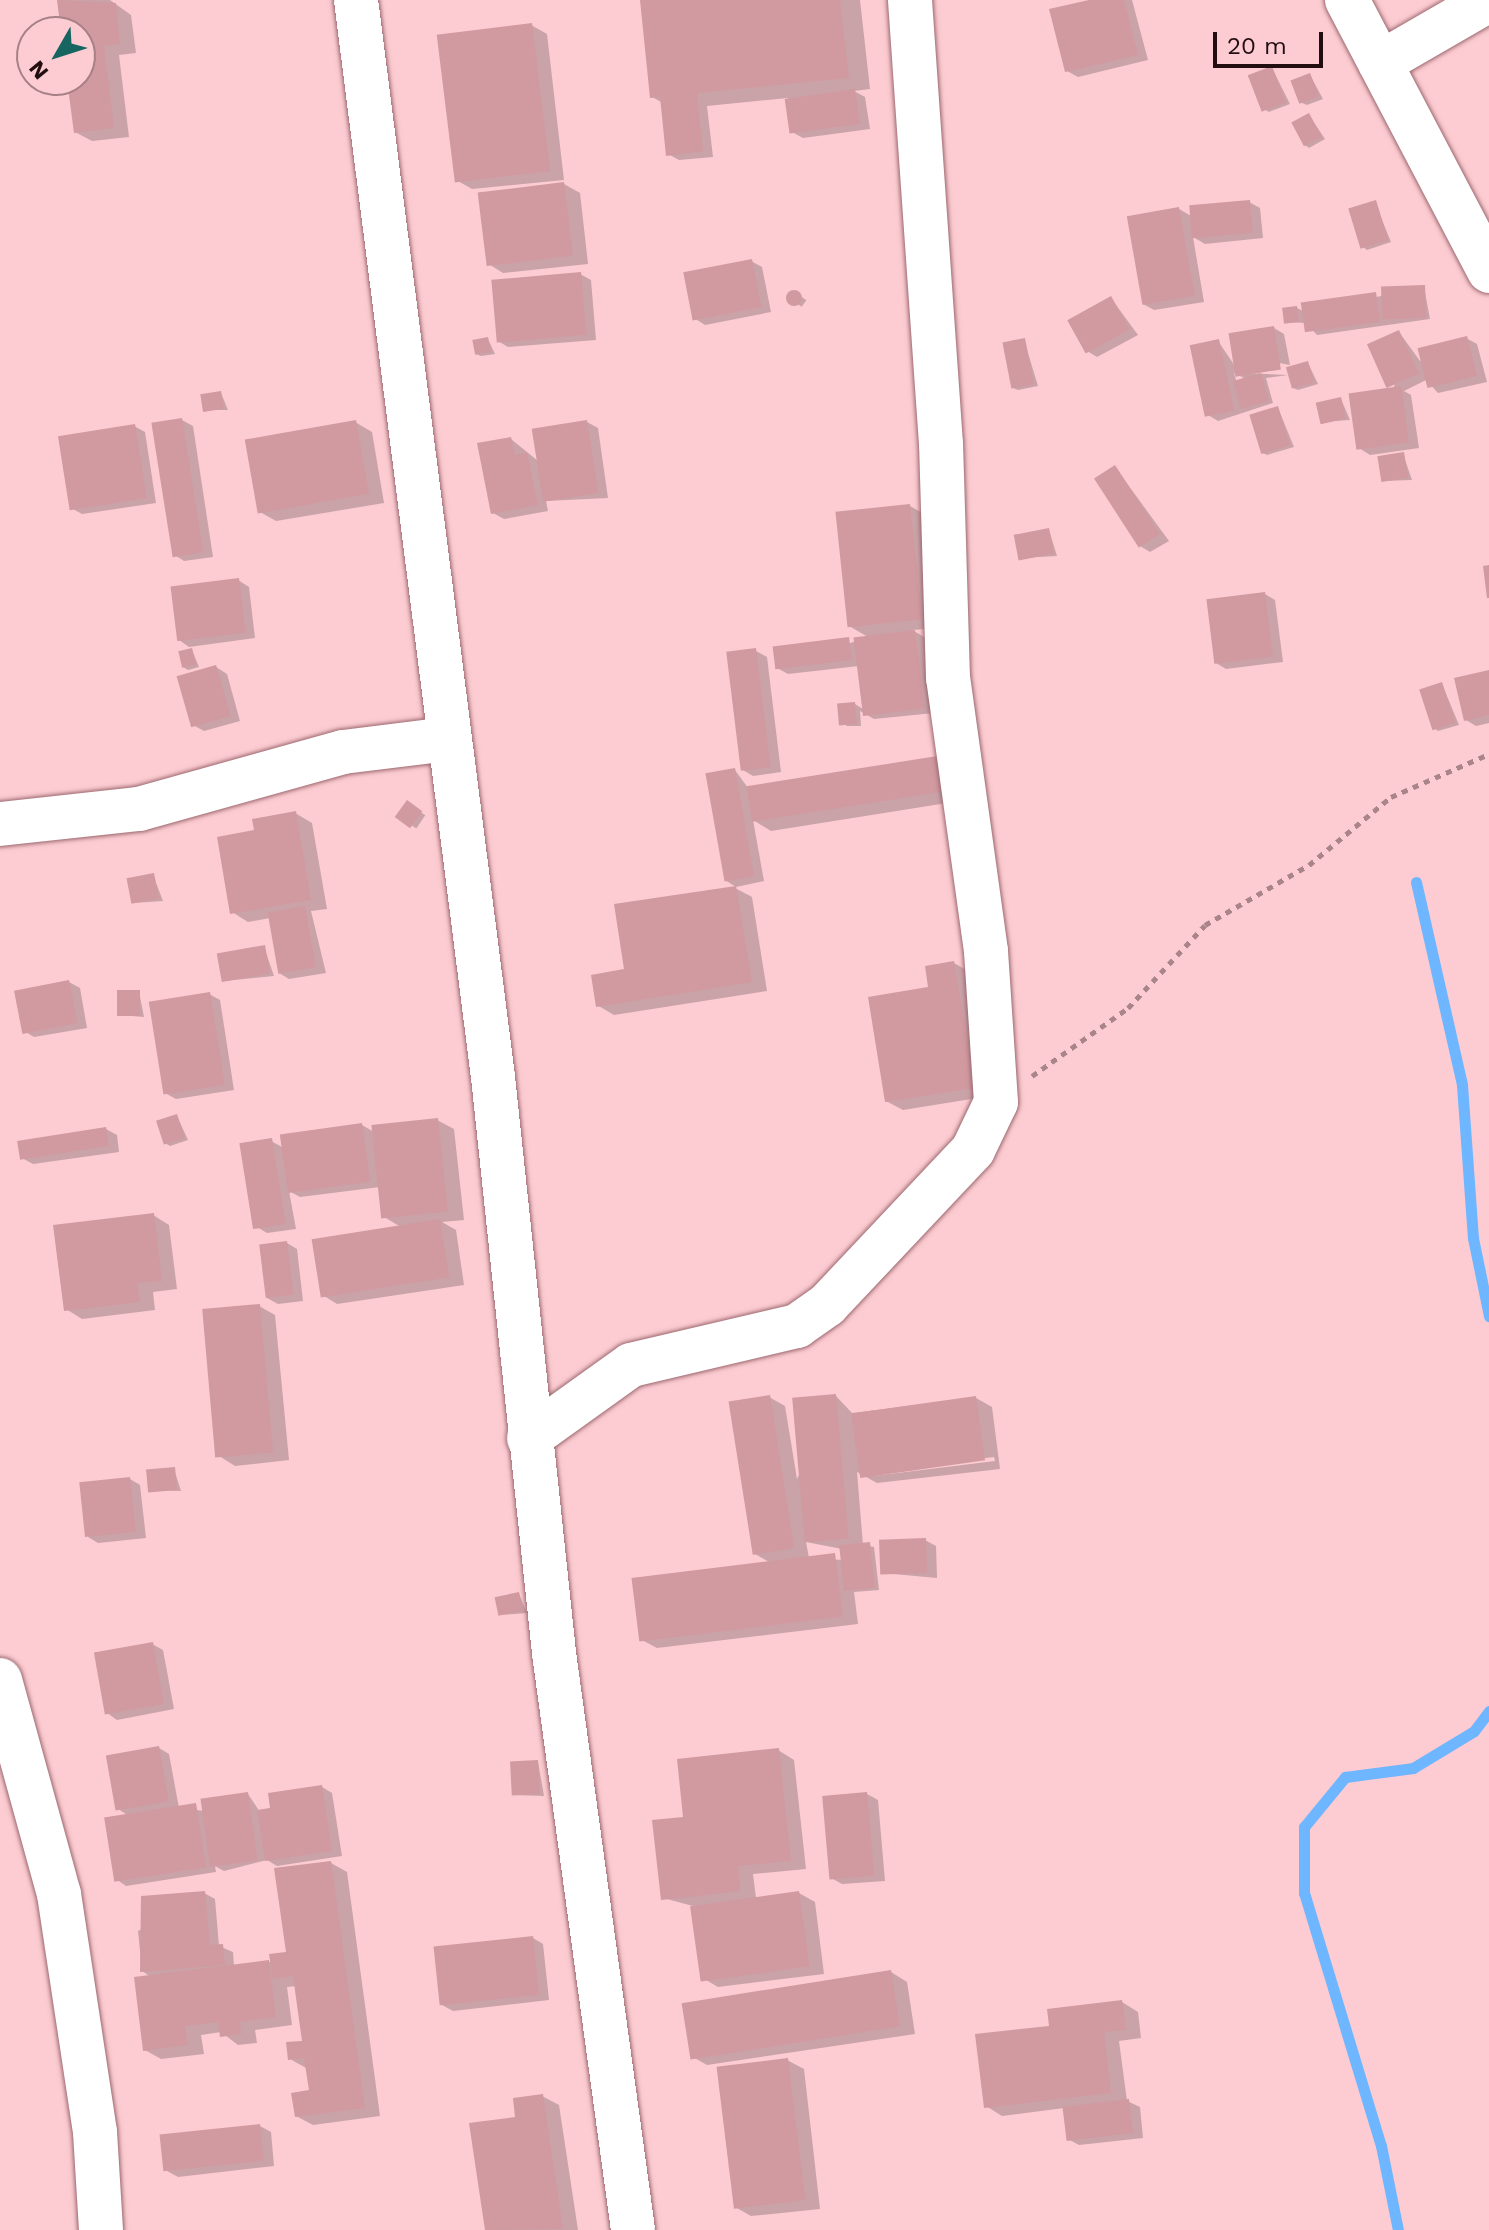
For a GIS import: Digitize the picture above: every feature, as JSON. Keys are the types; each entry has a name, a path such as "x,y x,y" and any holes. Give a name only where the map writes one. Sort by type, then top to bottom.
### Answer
{"street":[{"path":"356,0 449,739 529,1438 633,2230"},
{"path":"529,1438 631,1365 797,1326 827,1305 973,1150 996,1102 986,951 946,663 941,444 910,0"},
{"path":"1347,0 1380,63 1478,225 1489,271"},
{"path":"1380,63 1489,0"},
{"path":"0,824 139,809 343,752 449,739"},
{"path":"0,1680 59,1894 95,2132 101,2230"}],"path":[{"path":"996,1102 1128,1008 1205,925 1309,865 1391,797 1489,754"}],"building":[{"path":"57,0 116,3 120,44 104,46 114,128 74,133 69,96 96,96 96,16 59,16"},
{"path":"640,0 840,0 849,78 697,93 703,151 666,156 660,97 650,98"},
{"path":"1089,0 1124,0 1138,55 1065,72 1049,9"},
{"path":"532,23 550,171 455,183 437,35"},
{"path":"1272,66 1286,102 1262,112 1248,75"},
{"path":"1310,73 1319,96 1299,104 1290,81"},
{"path":"855,89 860,124 790,134 785,99"},
{"path":"1309,113 1322,137 1304,146 1291,122"},
{"path":"564,182 573,255 487,266 478,193"},
{"path":"1250,200 1253,233 1192,238 1189,205"},
{"path":"1376,200 1388,240 1361,249 1348,208"},
{"path":"1179,207 1195,296 1142,305 1127,216"},
{"path":"752,259 761,307 693,320 683,272"},
{"path":"581,272 586,335 497,343 491,280"},
{"path":"1425,285 1426,318 1382,320 1381,287"},
{"path":"791,290 797,290 802,298 800,304 791,306 786,301 786,295"},
{"path":"1376,292 1380,322 1305,332 1301,303"},
{"path":"1111,296 1129,329 1086,353 1067,320"},
{"path":"1297,306 1299,322 1284,324 1282,308"},
{"path":"1274,326 1281,369 1235,377 1229,333"},
{"path":"1399,330 1419,374 1387,388 1367,344"},
{"path":"1467,336 1477,376 1427,388 1418,348"},
{"path":"488,337 491,352 475,355 472,340"},
{"path":"1025,338 1034,384 1011,389 1002,342"},
{"path":"1219,339 1234,410 1205,417 1190,345"},
{"path":"1308,361 1314,382 1292,388 1286,367"},
{"path":"1261,373 1269,401 1241,409 1233,381"},
{"path":"1401,386 1409,442 1356,450 1349,393"},
{"path":"221,391 224,409 203,412 200,394"},
{"path":"1341,397 1346,418 1321,424 1316,403"},
{"path":"1278,406 1290,445 1261,454 1249,415"},
{"path":"182,418 203,552 173,557 151,423"},
{"path":"356,420 369,494 258,513 245,440"},
{"path":"587,420 599,493 543,502 532,429"},
{"path":"135,424 147,498 70,510 58,436"},
{"path":"511,437 515,455 527,453 538,505 491,514 477,443"},
{"path":"1404,452 1408,478 1381,482 1377,456"},
{"path":"1115,465 1160,534 1139,547 1094,479"},
{"path":"910,504 922,619 848,627 835,512"},
{"path":"1049,528 1054,554 1019,560 1014,535"},
{"path":"1489,565 1489,598 1487,598 1483,566"},
{"path":"239,578 246,633 177,641 171,586"},
{"path":"1265,592 1273,657 1214,664 1206,599"},
{"path":"915,630 925,708 863,716 853,638"},
{"path":"849,637 852,660 775,669 773,646"},
{"path":"192,648 196,665 182,668 178,651"},
{"path":"756,648 771,767 741,771 726,652"},
{"path":"216,665 231,716 191,727 177,676"},
{"path":"1489,670 1489,715 1464,721 1454,678"},
{"path":"1442,682 1455,723 1432,730 1419,689"},
{"path":"855,702 857,724 839,725 837,704"},
{"path":"950,754 956,790 752,822 747,786"},
{"path":"735,768 754,876 725,882 705,773"},
{"path":"407,800 422,811 410,828 395,817"},
{"path":"296,811 311,900 230,914 217,837 254,830 252,819"},
{"path":"154,873 159,899 131,904 127,878"},
{"path":"736,886 752,982 596,1007 591,975 624,969 614,904"},
{"path":"305,906 316,967 278,974 268,913"},
{"path":"265,945 270,974 222,982 217,954"},
{"path":"954,961 975,1088 885,1102 868,997 928,987 925,966"},
{"path":"69,980 77,1023 22,1034 14,991"},
{"path":"117,990 140,990 140,1016 117,1016"},
{"path":"210,992 225,1085 163,1095 149,1002"},
{"path":"177,1114 185,1138 164,1145 156,1121"},
{"path":"438,1118 448,1211 381,1218 371,1125"},
{"path":"362,1123 370,1181 288,1193 280,1135"},
{"path":"106,1127 109,1146 20,1160 17,1141"},
{"path":"272,1138 286,1224 253,1229 239,1143"},
{"path":"154,1213 162,1281 137,1283 140,1302 64,1311 53,1225"},
{"path":"440,1219 449,1277 321,1298 312,1239"},
{"path":"287,1241 294,1295 266,1298 259,1244"},
{"path":"260,1304 273,1452 215,1457 202,1309"},
{"path":"836,1394 849,1538 805,1542 792,1398"},
{"path":"770,1395 794,1548 753,1555 729,1402"},
{"path":"976,1396 985,1460 860,1478 851,1414"},
{"path":"175,1467 177,1490 148,1492 146,1470"},
{"path":"130,1477 136,1532 85,1537 79,1482"},
{"path":"926,1538 927,1573 880,1575 879,1540"},
{"path":"870,1542 875,1588 844,1591 839,1545"},
{"path":"835,1553 843,1617 639,1642 632,1578"},
{"path":"519,1592 523,1611 498,1616 495,1597"},
{"path":"153,1642 164,1704 105,1714 94,1652"},
{"path":"159,1746 169,1801 116,1811 106,1755"},
{"path":"779,1748 791,1861 738,1866 740,1891 661,1900 652,1820 683,1817 677,1759"},
{"path":"538,1760 540,1794 512,1795 510,1761"},
{"path":"322,1785 332,1851 265,1861 257,1810 270,1808 268,1793"},
{"path":"248,1792 258,1860 210,1867 200,1799"},
{"path":"867,1792 874,1876 829,1880 822,1796"},
{"path":"196,1803 206,1867 114,1882 104,1818"},
{"path":"331,1861 365,2108 295,2117 291,2093 309,2090 304,2058 288,2060 286,2042 302,2041 293,1976 273,1979 269,1954 286,1952 274,1868"},
{"path":"205,1891 210,1945 223,1944 225,1965 140,1972 141,1896"},
{"path":"799,1891 810,1966 701,1982 690,1906"},
{"path":"533,1936 539,1995 440,2005 434,1946"},
{"path":"269,1960 276,2017 240,2022 241,2034 220,2037 218,2022 185,2026 188,2045 143,2051 134,1977"},
{"path":"891,1970 900,2026 691,2059 682,2003"},
{"path":"1122,2000 1126,2030 1104,2032 1111,2093 984,2108 975,2034 1049,2026 1047,2009"},
{"path":"788,2058 805,2200 734,2209 717,2067"},
{"path":"543,2094 563,2229 485,2230 469,2123 515,2117 513,2098"},
{"path":"1129,2099 1133,2133 1067,2141 1062,2107"},
{"path":"260,2124 264,2161 163,2171 160,2135"}],"waterway":[{"path":"1416,882 1462,1085 1473,1238 1489,1316"},
{"path":"1398,2230 1381,2146 1304,1893 1304,1827 1345,1777 1413,1768 1474,1731 1489,1711"}]}
